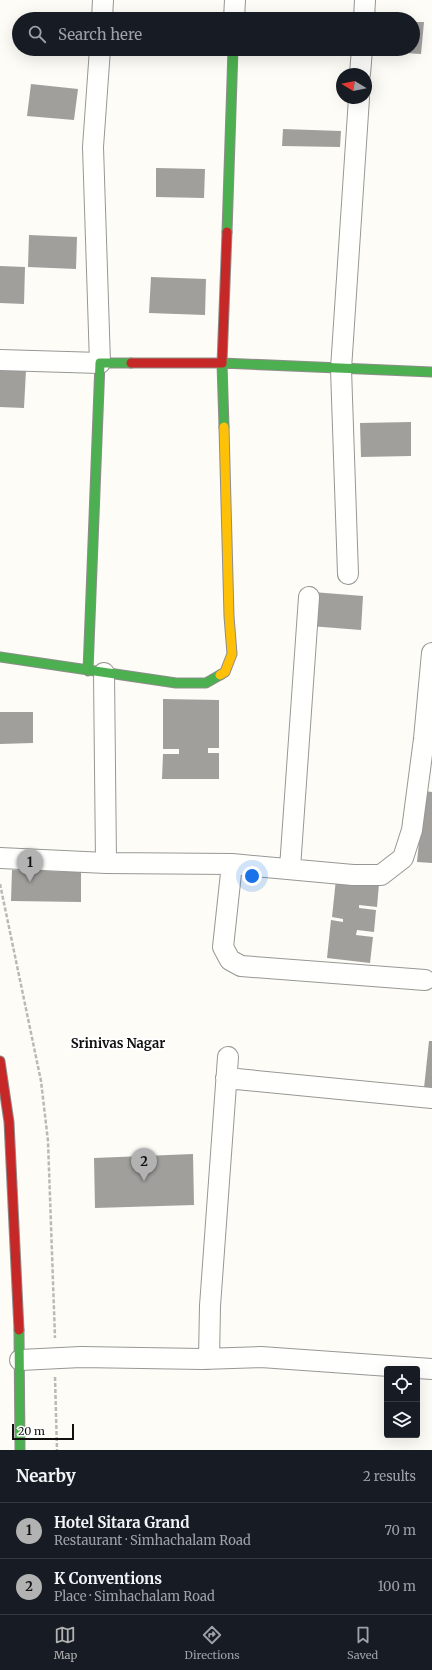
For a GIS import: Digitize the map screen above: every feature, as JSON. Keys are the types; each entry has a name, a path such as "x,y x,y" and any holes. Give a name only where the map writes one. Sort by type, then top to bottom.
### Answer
{"street":[{"path":"102,12 103,0"},
{"path":"234,12 235,0"},
{"path":"364,12 365,0"},
{"path":"100,56 93,147 100,363 96,672 106,863"},
{"path":"0,657 176,683 206,683 224,672 232,654 228,616 222,363 233,56"},
{"path":"360,68 361,56"},
{"path":"348,574 341,369 359,104"},
{"path":"0,360 100,363 222,363 432,372"},
{"path":"290,868 309,597"},
{"path":"0,858 106,863 232,864 381,875 402,858 413,822 424,739 432,653"},
{"path":"232,864 223,947 230,960 241,966 425,980"},
{"path":"209,1359 210,1306 228,1057"},
{"path":"0,1061 10,1122 20,1360 20,1450"},
{"path":"226,1078 432,1098"},
{"path":"20,1360 81,1356 209,1359 261,1357 432,1369"}],"path":[{"path":"0,884 41,1081 48,1141 55,1358 56,1450"}],"building":[{"path":"420,22 424,22 421,54"},
{"path":"31,84 78,89 74,120 27,116"},
{"path":"283,129 341,131 340,147 282,146"},
{"path":"156,168 205,169 204,198 156,197"},
{"path":"29,235 77,237 76,269 28,267"},
{"path":"0,266 25,267 24,304 0,303"},
{"path":"151,277 206,279 205,315 149,313"},
{"path":"0,369 26,370 24,408 0,407"},
{"path":"411,422 411,456 361,457 360,423"},
{"path":"313,592 363,596 361,630 310,626"},
{"path":"163,699 219,700 219,748 208,748 208,753 219,753 219,779 162,779 163,754 179,754 179,749 163,749"},
{"path":"0,712 33,712 33,743 0,744"},
{"path":"424,791 432,792 432,863 417,862"},
{"path":"12,870 81,872 81,902 11,901"},
{"path":"336,879 379,884 377,907 359,905 359,908 376,910 374,932 357,930 356,935 373,937 370,963 327,958 331,920 343,922 343,919 332,917"},
{"path":"429,1041 432,1041 432,1089 424,1088"},
{"path":"193,1154 194,1205 95,1208 94,1158"}],"traffic: fast":[{"path":"227,232 233,56"},
{"path":"88,671 100,363 131,363"},
{"path":"224,427 222,363 432,372"},
{"path":"0,657 176,683 206,683 220,675"},
{"path":"19,1330 20,1450"}],"traffic: slow":[{"path":"220,675 225,672 232,654 229,616 224,427"}],"traffic: jam":[{"path":"131,363 222,363 227,232"},
{"path":"0,1061 9,1122 19,1330"}],"place":[{"name":"Hotel Sitara Grand","path":"30,882"},
{"name":"K Conventions","path":"144,1181"}],"district":[{"name":"Srinivas Nagar","path":"118,1043"}]}
